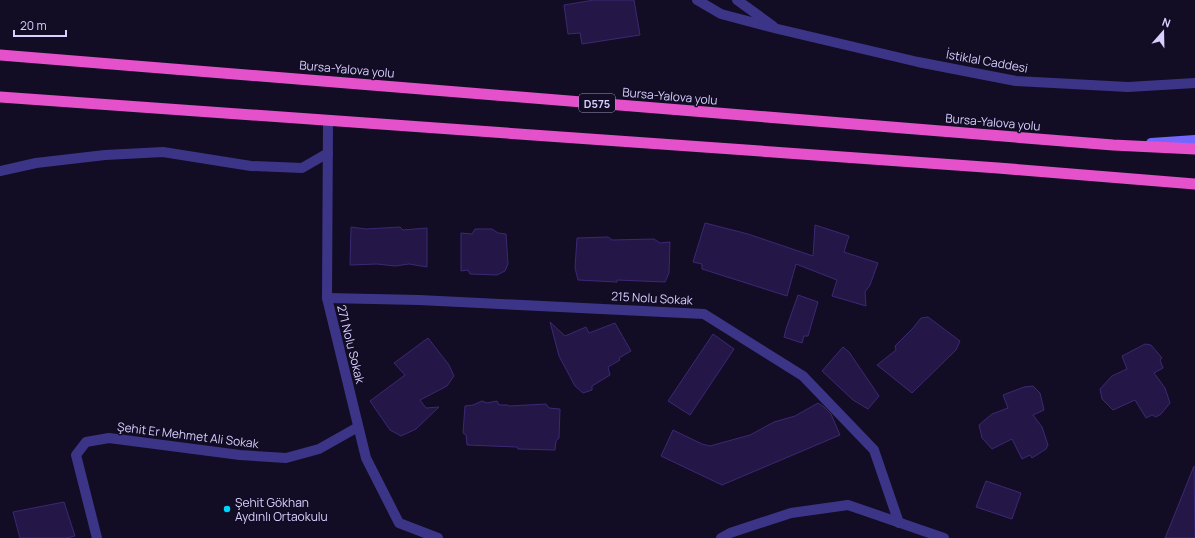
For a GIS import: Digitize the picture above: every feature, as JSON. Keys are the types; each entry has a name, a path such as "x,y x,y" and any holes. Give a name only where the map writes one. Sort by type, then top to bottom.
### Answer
{"highway":[{"name":"Bursa-Yalova yolu","path":"0,55 1113,145 1195,149"},
{"path":"0,97 990,167 1195,184"}],"main road":[{"path":"1113,145 1195,140"}],"street":[{"name":"İstiklal Caddesi","path":"697,0 720,14 778,29 918,62 1016,81 1128,87 1195,83"},
{"path":"737,0 778,29"},
{"name":"271 Nolu Sokak","path":"328,120 327,298 366,458 399,523 438,538"},
{"path":"0,172 36,163 105,155 163,152 251,166 302,168 328,152"},
{"name":"215 Nolu Sokak","path":"327,298 419,300 704,314 803,376 874,450 899,523"},
{"name":"Şehit Er Mehmet Ali Sokak","path":"97,538 76,455 86,442 109,438 240,455 286,458 319,449 358,427"},
{"path":"721,538 730,533 791,513 848,505 944,538"}],"building":[{"path":"594,0 634,0 640,35 582,44 580,33 568,34 564,5"},
{"path":"705,223 748,234 813,256 815,225 849,236 844,252 878,263 870,285 865,292 866,306 832,296 837,280 796,264 787,296 702,269 702,264 693,262"},
{"path":"351,227 366,229 400,227 403,230 427,228 427,267 409,264 395,266 377,264 350,265"},
{"path":"475,229 492,229 498,233 506,234 508,264 505,271 497,275 470,274 468,270 461,271 461,233 472,234"},
{"path":"608,237 612,240 654,239 660,243 670,242 669,273 665,282 578,280 575,268 577,238"},
{"path":"798,295 818,302 808,336 804,336 802,343 784,337"},
{"path":"928,317 960,341 956,350 912,393 877,365 896,350 895,346 921,318"},
{"path":"550,322 565,336 586,327 589,333 615,323 631,351 608,367 610,375 592,386 592,390 583,393 575,386 559,356"},
{"path":"713,334 734,349 690,415 668,401"},
{"path":"428,338 449,365 454,376 447,386 420,400 426,408 439,407 416,429 401,436 390,430 370,401 405,375 394,363"},
{"path":"1145,344 1151,345 1162,358 1160,360 1163,368 1154,373 1165,388 1170,403 1161,414 1156,417 1152,415 1146,418 1135,400 1113,410 1102,399 1100,389 1112,376 1127,369 1122,356"},
{"path":"843,347 849,352 879,396 868,409 853,400 822,371"},
{"path":"1033,386 1040,393 1044,410 1033,415 1042,427 1048,445 1046,449 1032,458 1030,455 1022,459 1012,439 992,449 982,438 979,425 992,414 1008,408 1003,395 1024,387"},
{"path":"482,401 487,403 497,401 499,405 509,406 546,404 549,408 560,409 559,438 556,441 555,450 467,445 466,435 463,433 465,406 473,405"},
{"path":"818,403 831,414 840,435 722,485 661,456 673,430 702,444 710,446 750,435 774,422 795,416"},
{"path":"1194,466 1195,538 1165,538 1170,526"},
{"path":"986,481 1021,493 1012,519 976,507"},
{"path":"64,502 75,536 66,538 20,538 13,512"}],"place":[{"name":"Şehit Gökhan Aydınlı Ortaokulu","path":"227,509"}]}
